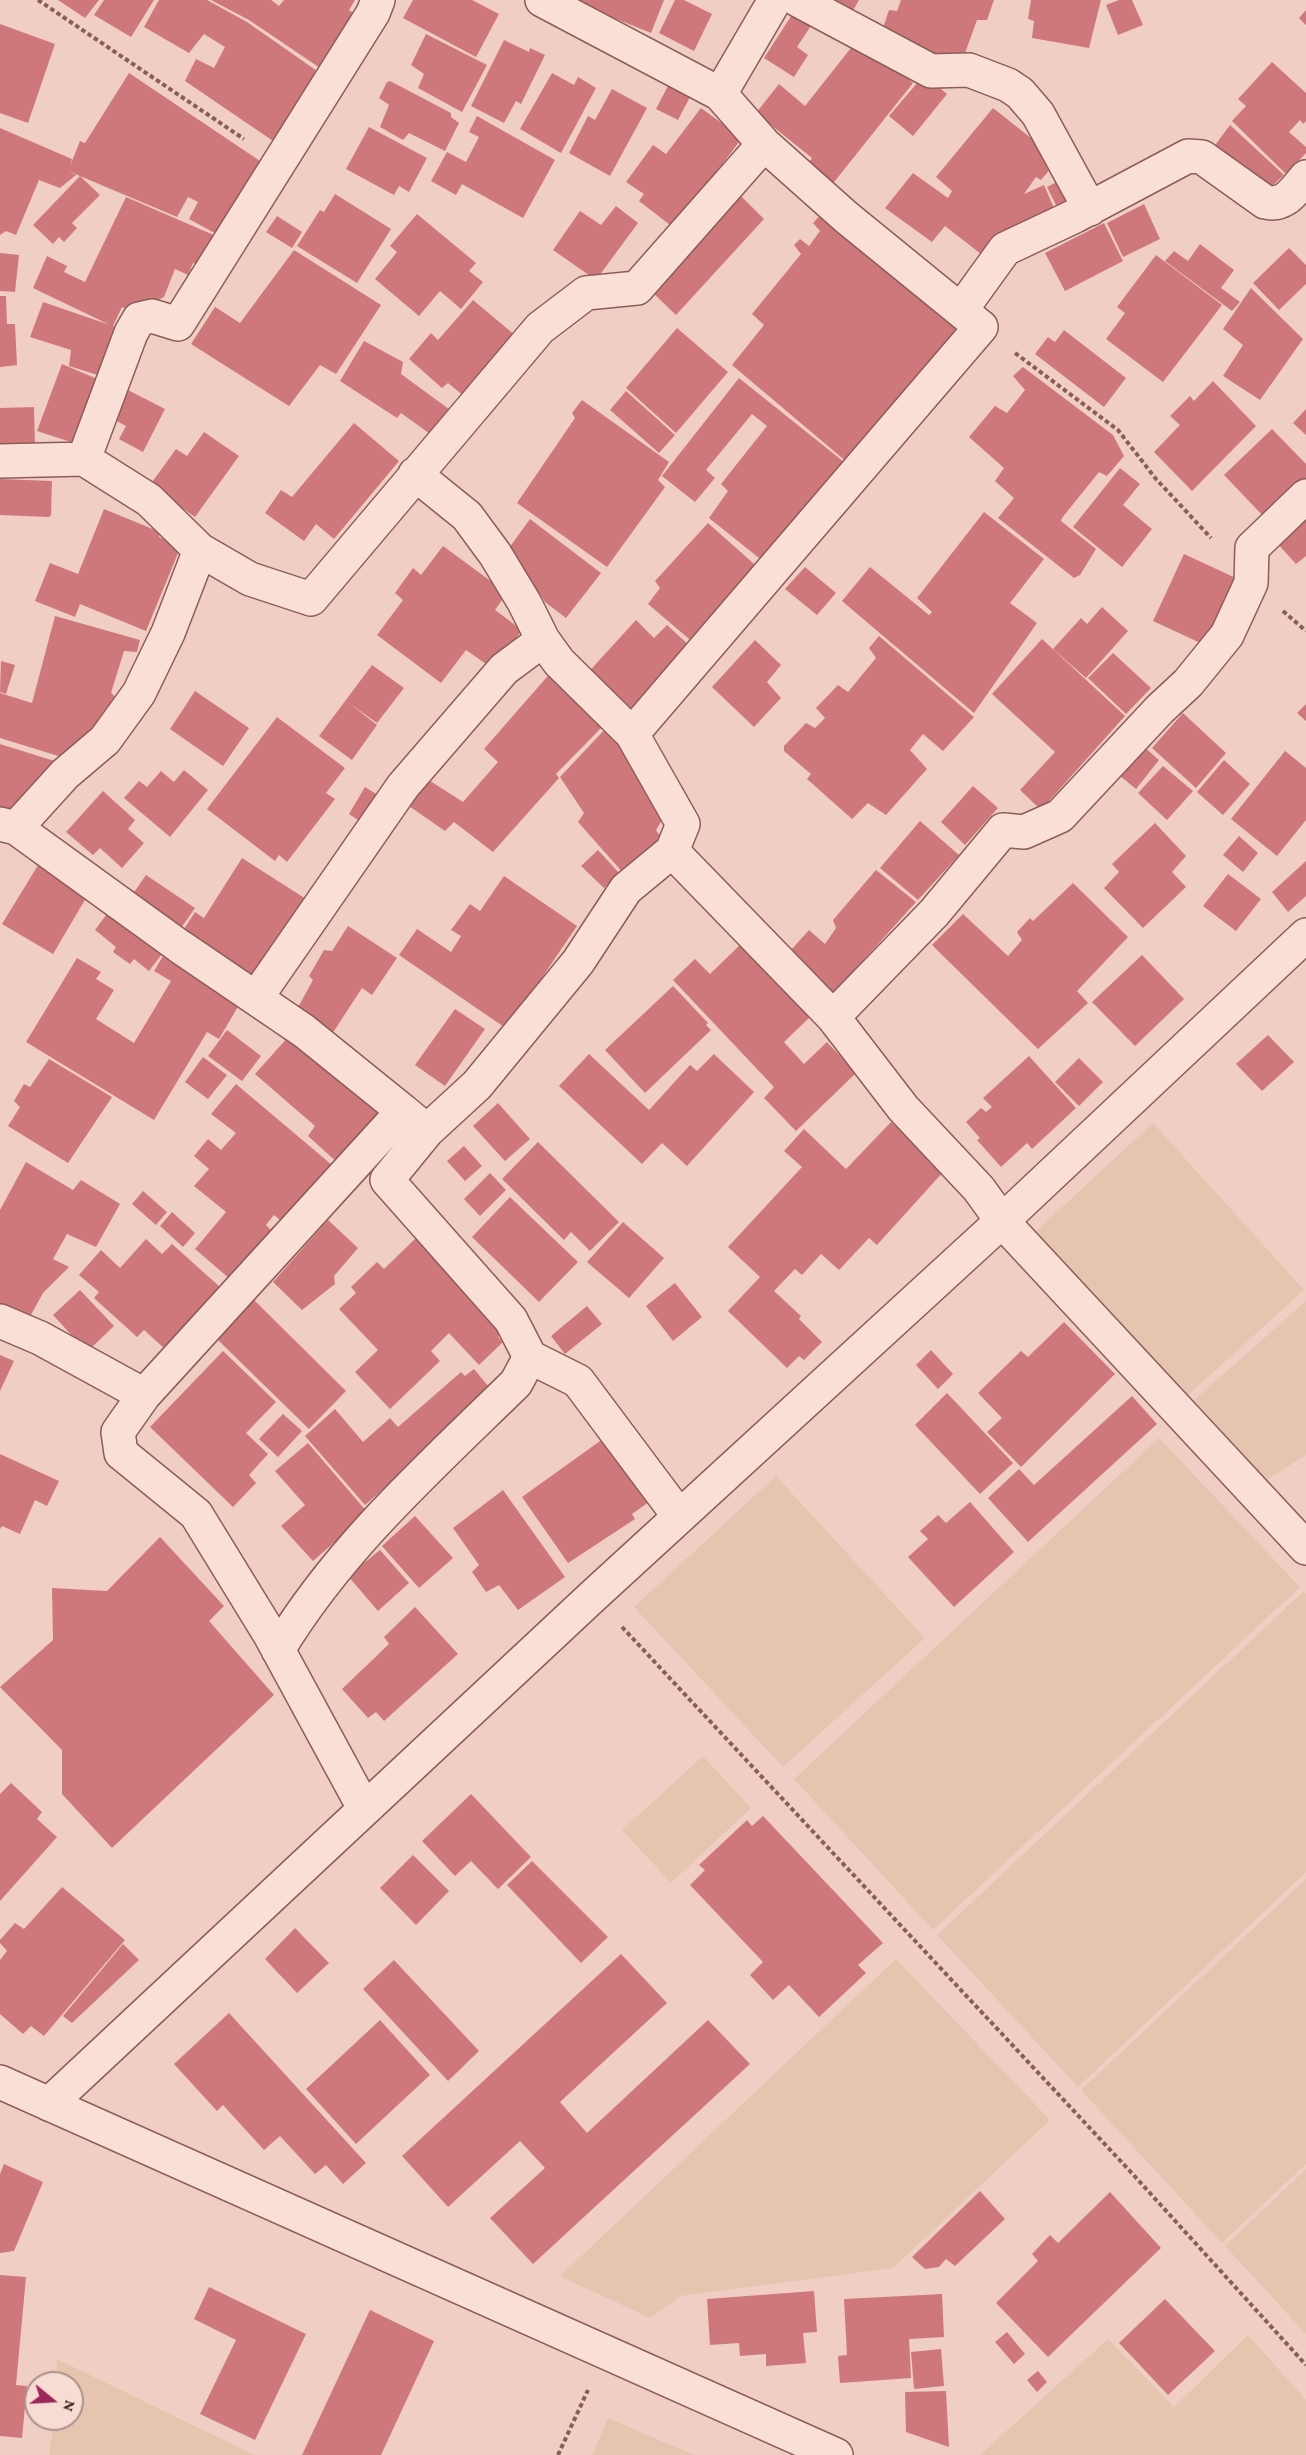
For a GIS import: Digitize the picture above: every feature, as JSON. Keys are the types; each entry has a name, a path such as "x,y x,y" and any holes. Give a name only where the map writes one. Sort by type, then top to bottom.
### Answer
{"street":[{"path":"84,459 130,333 139,319 152,316 178,324 378,0"},
{"path":"542,0 720,94 764,144 846,217 971,318"},
{"path":"720,94 775,0"},
{"path":"798,0 931,71 969,70 1008,85 1020,93 1038,114 1090,208"},
{"path":"0,461 84,459 149,500 200,550 250,579 311,599 540,327 586,293 637,288 764,144"},
{"path":"632,734 971,318 1005,249 1090,208 1188,156 1202,157 1265,202 1274,205 1285,201 1306,177"},
{"path":"364,1808 278,1650 196,1514 122,1453 118,1432 144,1395 415,1121 477,1085 578,962 626,889 672,851 683,824 632,734 560,662 543,640 524,602 495,554 467,516 415,474"},
{"path":"833,1017 934,913 1003,830 1024,832 1060,816 1160,709 1188,683 1227,635 1251,583 1252,548 1306,496"},
{"path":"200,550 168,633 139,693 105,740 8,826 304,1031 415,1121"},
{"path":"256,998 404,786 504,669 543,640"},
{"path":"672,851 833,1017 903,1108 980,1189 1002,1221 1306,1548"},
{"path":"49,2104 364,1808 1002,1221 1306,935"},
{"path":"415,1121 387,1180 511,1320 530,1357 578,1381 680,1516"},
{"path":"0,1321 40,1338 144,1395"},
{"path":"278,1650 302,1610 382,1514 516,1383 530,1357"},
{"path":"0,2082 836,2455"}],"path":[{"path":"38,0 278,162"},
{"path":"971,318 1118,430 1156,479 1251,583 1306,631"},
{"path":"593,1596 1130,2170 1306,2365"},
{"path":"558,2455 606,2351"}],"shaded area":[{"path":"1153,1123 1304,1290 1187,1396 1035,1232"},
{"path":"1306,1301 1306,1455 1267,1480 1194,1400"},
{"path":"1159,1438 1300,1587 933,1930 794,1779"},
{"path":"776,1476 925,1638 783,1767 634,1607"},
{"path":"1304,1591 1306,1594 1306,1872 1078,2087 937,1935"},
{"path":"703,1756 751,1808 671,1883 622,1830"},
{"path":"1306,1879 1306,2164 1222,2243 1081,2090"},
{"path":"896,1959 1050,2120 893,2268 681,2296 650,2318 560,2276"},
{"path":"1306,2169 1306,2334 1225,2246"},
{"path":"1248,2335 1306,2400 1306,2455 980,2455 1108,2339 1174,2407"},
{"path":"57,2359 82,2371 56,2371"},
{"path":"84,2372 254,2455 49,2455 52,2431 84,2431"},
{"path":"608,2418 694,2455 592,2455"}],"building":[{"path":"58,0 99,0 85,18"},
{"path":"104,0 154,0 131,37 94,15"},
{"path":"159,0 207,0 247,22 320,73 279,145 185,81 196,59 214,68 225,47 204,34 189,53 144,27"},
{"path":"211,0 271,0 279,6 284,0 355,0 349,10 358,16 323,70 249,20"},
{"path":"413,0 472,0 499,14 476,57 403,18"},
{"path":"578,0 664,0 651,33 577,3"},
{"path":"675,0 684,0 712,14 694,51 659,33"},
{"path":"814,0 859,0 848,19"},
{"path":"901,0 994,0 987,20 977,20 964,56 944,60 880,37 889,10 897,11"},
{"path":"1031,0 1101,0 1089,48 1032,38 1034,21 1028,19"},
{"path":"1119,0 1132,0 1143,25 1118,35 1106,5"},
{"path":"797,7 816,18 797,47 808,55 794,77 764,58"},
{"path":"1306,10 1306,25 1299,18"},
{"path":"0,24 55,44 28,123 0,113"},
{"path":"426,34 487,65 462,112 418,88 424,74 411,65"},
{"path":"858,39 913,83 831,186 806,166 812,158 756,113 779,84 805,106"},
{"path":"504,40 529,52 530,48 545,55 521,104 516,101 504,123 471,106"},
{"path":"1272,62 1306,93 1306,121 1303,124 1300,120 1289,132 1306,147 1306,153 1286,174 1232,121 1246,106 1238,99"},
{"path":"129,73 263,163 220,236 189,219 198,202 188,197 177,217 68,171 76,175 60,188 39,180 16,235 6,231 0,235 0,128 72,159 70,166 80,141 85,143"},
{"path":"552,73 574,85 578,77 596,88 561,153 520,129"},
{"path":"924,75 947,94 913,136 889,116"},
{"path":"390,81 451,113 451,117 459,123 445,151 409,133 403,140 380,127 389,105 379,98 387,82"},
{"path":"669,84 691,95 678,120 656,109"},
{"path":"612,89 647,108 610,176 569,153 588,116 595,120"},
{"path":"701,108 742,138 674,228 639,201 644,194 626,182 653,145 666,154"},
{"path":"993,108 1050,153 1052,167 1041,180 1036,177 1024,194 1044,185 1054,208 981,254 945,226 932,242 885,208 913,173 948,198 952,191 936,177"},
{"path":"477,116 555,160 523,218 462,184 456,195 431,181 447,152 466,162 479,137 469,132"},
{"path":"1230,125 1284,175 1271,187 1213,148"},
{"path":"369,127 427,158 409,192 399,186 394,195 346,169"},
{"path":"80,176 100,195 72,223 77,228 64,242 59,237 53,244 33,225"},
{"path":"1064,178 1076,205 1060,213 1047,187"},
{"path":"335,194 391,229 357,283 297,246 320,210 324,212"},
{"path":"740,195 764,219 676,315 651,291"},
{"path":"126,197 216,236 202,267 193,263 188,275 175,269 164,297 133,313 122,307 113,326 120,328 104,377 69,366 71,350 30,337 43,302 110,325 33,288 47,256 67,266 64,272 85,282"},
{"path":"1144,204 1160,239 1123,257 1107,223"},
{"path":"616,206 638,223 596,280 553,250 580,211 601,225"},
{"path":"824,211 960,328 848,463 732,365 764,325 752,314 801,254 794,245 800,239 809,246 820,231 813,223"},
{"path":"417,214 476,263 469,271 483,282 461,309 440,291 419,316 375,279 397,252 390,246"},
{"path":"277,216 302,232 292,248 266,232"},
{"path":"1104,223 1123,261 1065,291 1045,253"},
{"path":"1200,244 1234,270 1221,288 1240,302 1232,311 1165,261 1174,251 1188,261"},
{"path":"1289,248 1306,265 1306,284 1279,310 1253,283"},
{"path":"294,250 381,305 336,374 320,365 289,406 191,344 215,307 240,323"},
{"path":"0,253 19,255 15,292 0,291"},
{"path":"1156,255 1222,305 1163,382 1106,339 1125,313 1117,307"},
{"path":"1251,288 1303,339 1260,400 1223,376 1243,345 1223,329"},
{"path":"0,296 6,296 7,324 15,324 17,365 0,367"},
{"path":"473,300 516,336 465,397 448,383 442,388 409,359 431,333 438,340"},
{"path":"677,328 728,372 676,433 626,388"},
{"path":"1064,330 1126,378 1104,407 1035,354 1048,337 1055,342"},
{"path":"364,341 403,362 401,374 453,412 433,436 401,413 397,418 340,381"},
{"path":"62,364 102,381 80,445 37,431"},
{"path":"1023,367 1113,435 1124,456 1107,476 1099,472 1062,518 1061,521 1096,549 1080,575 1074,578 998,518 1014,498 995,481 1004,468 969,437 995,406 1007,413 1025,390 1013,376"},
{"path":"739,378 849,466 769,566 709,518 728,491 721,484 767,426 752,414 706,470 715,478 695,502 662,476"},
{"path":"1213,381 1256,426 1192,491 1154,452 1180,425 1170,416 1190,396 1194,401"},
{"path":"124,388 165,409 143,452 119,439 126,426 109,417"},
{"path":"626,391 675,435 659,453 610,410"},
{"path":"582,400 669,462 658,480 665,487 607,567 517,503 575,418 572,413"},
{"path":"34,407 35,444 0,444 0,408"},
{"path":"1306,409 1306,435 1293,423"},
{"path":"354,423 399,461 334,539 316,524 304,541 265,513 281,490 292,497"},
{"path":"1272,429 1306,464 1306,481 1266,519 1224,475"},
{"path":"204,432 239,456 195,517 150,485 176,449 187,456"},
{"path":"1120,468 1140,484 1123,505 1152,529 1122,567 1073,527"},
{"path":"0,479 52,481 51,515 49,517 0,515"},
{"path":"104,509 160,532 159,537 181,546 146,631 80,604 75,617 35,601 50,563 78,574"},
{"path":"984,512 1044,559 1010,603 1037,623 974,713 842,601 870,567 929,615 932,612 917,598"},
{"path":"530,519 601,573 566,618 545,602 509,548"},
{"path":"1306,519 1306,556 1296,564 1278,544"},
{"path":"708,523 762,571 695,644 648,604 660,588 655,581"},
{"path":"443,546 507,593 495,610 522,630 493,669 466,650 441,683 377,635 403,600 395,593 413,568 421,575"},
{"path":"1184,554 1238,579 1207,646 1153,621"},
{"path":"805,567 836,593 817,615 785,589"},
{"path":"1102,607 1128,631 1086,678 1053,649 1081,618 1087,624"},
{"path":"55,616 140,640 137,652 124,651 111,693 117,698 84,744 77,742 68,759 0,738 0,693 32,703"},
{"path":"636,620 654,638 667,625 691,647 627,719 584,677"},
{"path":"879,636 974,717 943,751 923,734 910,750 927,769 886,815 868,803 852,819 807,779 811,774 784,751 784,746 806,723 815,728 825,718 816,708 838,685 848,692 876,658 869,648"},
{"path":"1042,639 1125,716 1041,810 1020,790 1055,752 992,694"},
{"path":"755,640 781,665 767,682 781,698 754,727 712,687"},
{"path":"1113,653 1151,688 1126,714 1088,678"},
{"path":"1,661 15,665 6,694 0,692"},
{"path":"372,665 404,688 377,723 349,703 377,725 352,760 319,736"},
{"path":"553,670 606,723 556,774 559,778 493,852 454,822 445,831 406,804 424,777 463,802 498,762 484,749"},
{"path":"195,691 249,728 223,766 170,729"},
{"path":"1306,704 1306,721 1297,713"},
{"path":"1183,713 1226,753 1196,788 1152,748"},
{"path":"277,717 345,768 326,793 335,799 287,862 279,855 275,861 207,809"},
{"path":"608,726 662,820 656,830 665,843 625,875 578,822 584,813 560,777"},
{"path":"0,744 64,764 31,795 24,793 16,816 0,812"},
{"path":"1143,746 1159,760 1136,789 1119,775"},
{"path":"1285,751 1306,768 1306,820 1277,856 1231,819"},
{"path":"1224,760 1250,784 1223,815 1197,792"},
{"path":"1163,766 1193,791 1167,820 1138,793"},
{"path":"184,770 208,790 170,837 124,798 139,781 147,787 161,771 174,782"},
{"path":"973,786 998,808 965,845 941,822"},
{"path":"365,787 381,797 364,824 349,814"},
{"path":"103,791 135,820 128,829 144,843 122,868 100,848 93,855 66,832"},
{"path":"920,821 959,855 918,900 880,868"},
{"path":"1155,823 1186,856 1172,872 1186,887 1143,928 1104,888 1119,872 1112,864"},
{"path":"1239,836 1258,853 1243,872 1223,855"},
{"path":"598,850 620,874 604,888 581,866"},
{"path":"242,858 306,899 253,982 180,935 195,912 204,918"},
{"path":"1306,861 1306,896 1288,912 1272,892"},
{"path":"40,862 89,893 53,954 2,924"},
{"path":"876,870 916,902 832,995 791,950 809,930 825,944 836,928 833,920"},
{"path":"1228,874 1261,899 1236,931 1203,906"},
{"path":"146,875 195,908 179,931 130,898"},
{"path":"504,876 577,926 507,1029 399,955 417,929 451,952 461,936 451,930 470,904 480,911"},
{"path":"1073,883 1128,937 1077,991 1088,1003 1038,1049 932,945 963,914 1008,956 1022,940 1017,932 1030,918 1033,921"},
{"path":"112,907 166,949 149,971 134,959 130,964 113,952 116,947 95,930"},
{"path":"348,926 397,958 372,995 362,988 332,1034 296,1011 313,980 309,976 324,950 332,951"},
{"path":"742,943 811,1016 784,1042 804,1064 827,1042 856,1073 796,1131 764,1098 774,1087 673,980 695,959 710,974"},
{"path":"166,951 243,998 219,1039 207,1032 154,1120 26,1042 77,958 101,972 96,979 114,990 96,1019 134,1043 171,981 154,971"},
{"path":"1142,955 1184,999 1135,1046 1092,1002"},
{"path":"673,986 708,1023 706,1025 711,1030 645,1093 605,1050"},
{"path":"455,1009 485,1029 445,1086 415,1065"},
{"path":"227,1030 261,1056 242,1081 208,1056"},
{"path":"1268,1035 1294,1062 1262,1091 1236,1064"},
{"path":"289,1036 377,1106 379,1119 339,1164 308,1136 315,1126 255,1074"},
{"path":"589,1054 649,1110 690,1065 697,1071 714,1054 754,1092 687,1166 662,1143 642,1164 559,1086"},
{"path":"1029,1056 1076,1108 1032,1149 1027,1143 1001,1167 977,1140 980,1138 966,1122 981,1108 986,1112 992,1107 983,1098"},
{"path":"203,1057 227,1075 208,1099 185,1082"},
{"path":"1079,1058 1103,1082 1079,1106 1055,1082"},
{"path":"49,1059 112,1097 68,1163 8,1126 20,1107 14,1101 24,1084 30,1087"},
{"path":"236,1084 332,1165 284,1223 274,1215 266,1225 271,1230 230,1279 195,1249 226,1212 194,1186 209,1169 194,1156 208,1139 221,1150 236,1133 211,1114"},
{"path":"498,1103 530,1139 505,1161 473,1126"},
{"path":"891,1122 944,1171 877,1245 869,1238 839,1270 821,1254 802,1275 795,1269 774,1291 801,1316 799,1319 822,1342 804,1360 799,1356 787,1368 728,1311 760,1277 728,1247 802,1167 784,1151 804,1129 846,1169"},
{"path":"538,1142 619,1222 590,1251 571,1232 564,1240 502,1179"},
{"path":"464,1146 482,1166 465,1181 447,1161"},
{"path":"26,1162 73,1190 81,1180 120,1204 96,1247 67,1234 53,1259 69,1267 43,1293 27,1322 0,1310 0,1210"},
{"path":"490,1173 506,1190 480,1216 464,1199"},
{"path":"143,1191 167,1212 156,1225 132,1204"},
{"path":"510,1197 578,1262 539,1302 472,1237"},
{"path":"172,1212 195,1233 183,1247 160,1226"},
{"path":"328,1220 358,1248 334,1276 335,1284 302,1310 273,1282"},
{"path":"623,1222 664,1258 629,1298 587,1262"},
{"path":"418,1236 506,1331 498,1337 503,1342 479,1365 449,1333 431,1351 440,1361 390,1409 355,1372 378,1350 339,1309 356,1293 351,1287 377,1262 384,1269"},
{"path":"146,1239 162,1254 172,1244 220,1287 164,1348 144,1330 137,1337 94,1298 99,1292 79,1275 101,1250 120,1268"},
{"path":"675,1283 702,1317 673,1341 646,1306"},
{"path":"80,1290 114,1326 87,1352 53,1315"},
{"path":"254,1300 346,1391 309,1429 216,1338"},
{"path":"587,1306 602,1324 565,1354 551,1336"},
{"path":"1064,1322 1115,1374 1021,1467 987,1432 1002,1418 978,1393 1021,1351 1028,1357"},
{"path":"931,1350 953,1374 938,1389 916,1365"},
{"path":"223,1351 276,1402 246,1433 268,1454 249,1475 256,1483 233,1507 150,1427"},
{"path":"0,1355 14,1361 0,1391"},
{"path":"474,1369 493,1392 365,1505 305,1436 335,1409 363,1442 390,1418 398,1427 461,1372 465,1376"},
{"path":"947,1393 1013,1463 980,1494 915,1425"},
{"path":"1132,1396 1157,1424 1028,1542 988,1498 1019,1469 1034,1485"},
{"path":"283,1414 302,1431 278,1457 259,1439"},
{"path":"607,1436 653,1499 632,1514 635,1519 568,1563 522,1497"},
{"path":"308,1443 368,1513 313,1561 281,1526 305,1505 275,1471"},
{"path":"0,1454 59,1481 47,1506 35,1500 20,1534 2,1526 0,1529"},
{"path":"503,1490 565,1577 518,1610 499,1585 486,1592 472,1572 479,1565 453,1528"},
{"path":"970,1502 1014,1552 954,1607 908,1557 928,1539 920,1531 938,1515 946,1523"},
{"path":"415,1516 453,1558 419,1588 382,1546"},
{"path":"160,1537 224,1606 209,1621 274,1695 112,1848 62,1794 62,1750 0,1687 53,1640 52,1588 107,1591"},
{"path":"380,1550 409,1583 378,1611 348,1576"},
{"path":"415,1607 458,1654 384,1721 376,1712 368,1718 342,1689 389,1644 384,1637"},
{"path":"11,1783 42,1812 37,1819 57,1837 0,1901 0,1794"},
{"path":"471,1794 531,1857 498,1889 471,1861 455,1876 422,1841"},
{"path":"763,1816 883,1943 858,1965 866,1973 819,2017 789,1985 773,2000 750,1975 763,1962 690,1885 705,1870 699,1865 747,1820 752,1826"},
{"path":"413,1855 449,1891 416,1925 380,1888"},
{"path":"532,1861 608,1937 581,1963 507,1885"},
{"path":"62,1887 125,1940 44,2036 31,2026 23,2034 0,2014 0,1960 7,1951 0,1940 15,1923 24,1929"},
{"path":"295,1928 329,1963 297,1993 265,1959"},
{"path":"123,1944 139,1960 72,2023 63,2016"},
{"path":"621,1954 667,2003 560,2102 587,2133 708,2020 750,2064 533,2264 490,2218 545,2168 520,2141 448,2207 402,2156"},
{"path":"394,1960 479,2051 448,2081 363,1989"},
{"path":"229,2013 366,2163 343,2184 326,2165 315,2174 280,2136 264,2150 223,2105 217,2111 174,2064"},
{"path":"380,2020 430,2075 356,2144 306,2089"},
{"path":"4,2164 43,2182 14,2251 0,2253 0,2174"},
{"path":"980,2191 1005,2219 955,2266 946,2259 939,2267 925,2269 912,2257"},
{"path":"1110,2192 1161,2248 1048,2357 996,2303 1038,2261 1032,2254 1050,2235 1058,2243"},
{"path":"0,2275 26,2277 16,2385 24,2386 22,2438 0,2436"},
{"path":"209,2287 306,2334 255,2440 200,2414 236,2340 194,2319"},
{"path":"814,2291 817,2332 803,2333 806,2363 766,2366 766,2354 740,2356 739,2343 710,2345 707,2299"},
{"path":"942,2294 944,2337 909,2339 911,2378 840,2383 838,2356 847,2355 844,2299"},
{"path":"1165,2299 1215,2351 1168,2395 1119,2343"},
{"path":"370,2310 434,2341 381,2455 302,2455"},
{"path":"1007,2332 1025,2354 1014,2364 995,2342"},
{"path":"941,2349 944,2386 914,2389 911,2352"},
{"path":"1038,2371 1047,2382 1037,2392 1027,2380"},
{"path":"946,2391 949,2447 906,2432 905,2392"}]}
